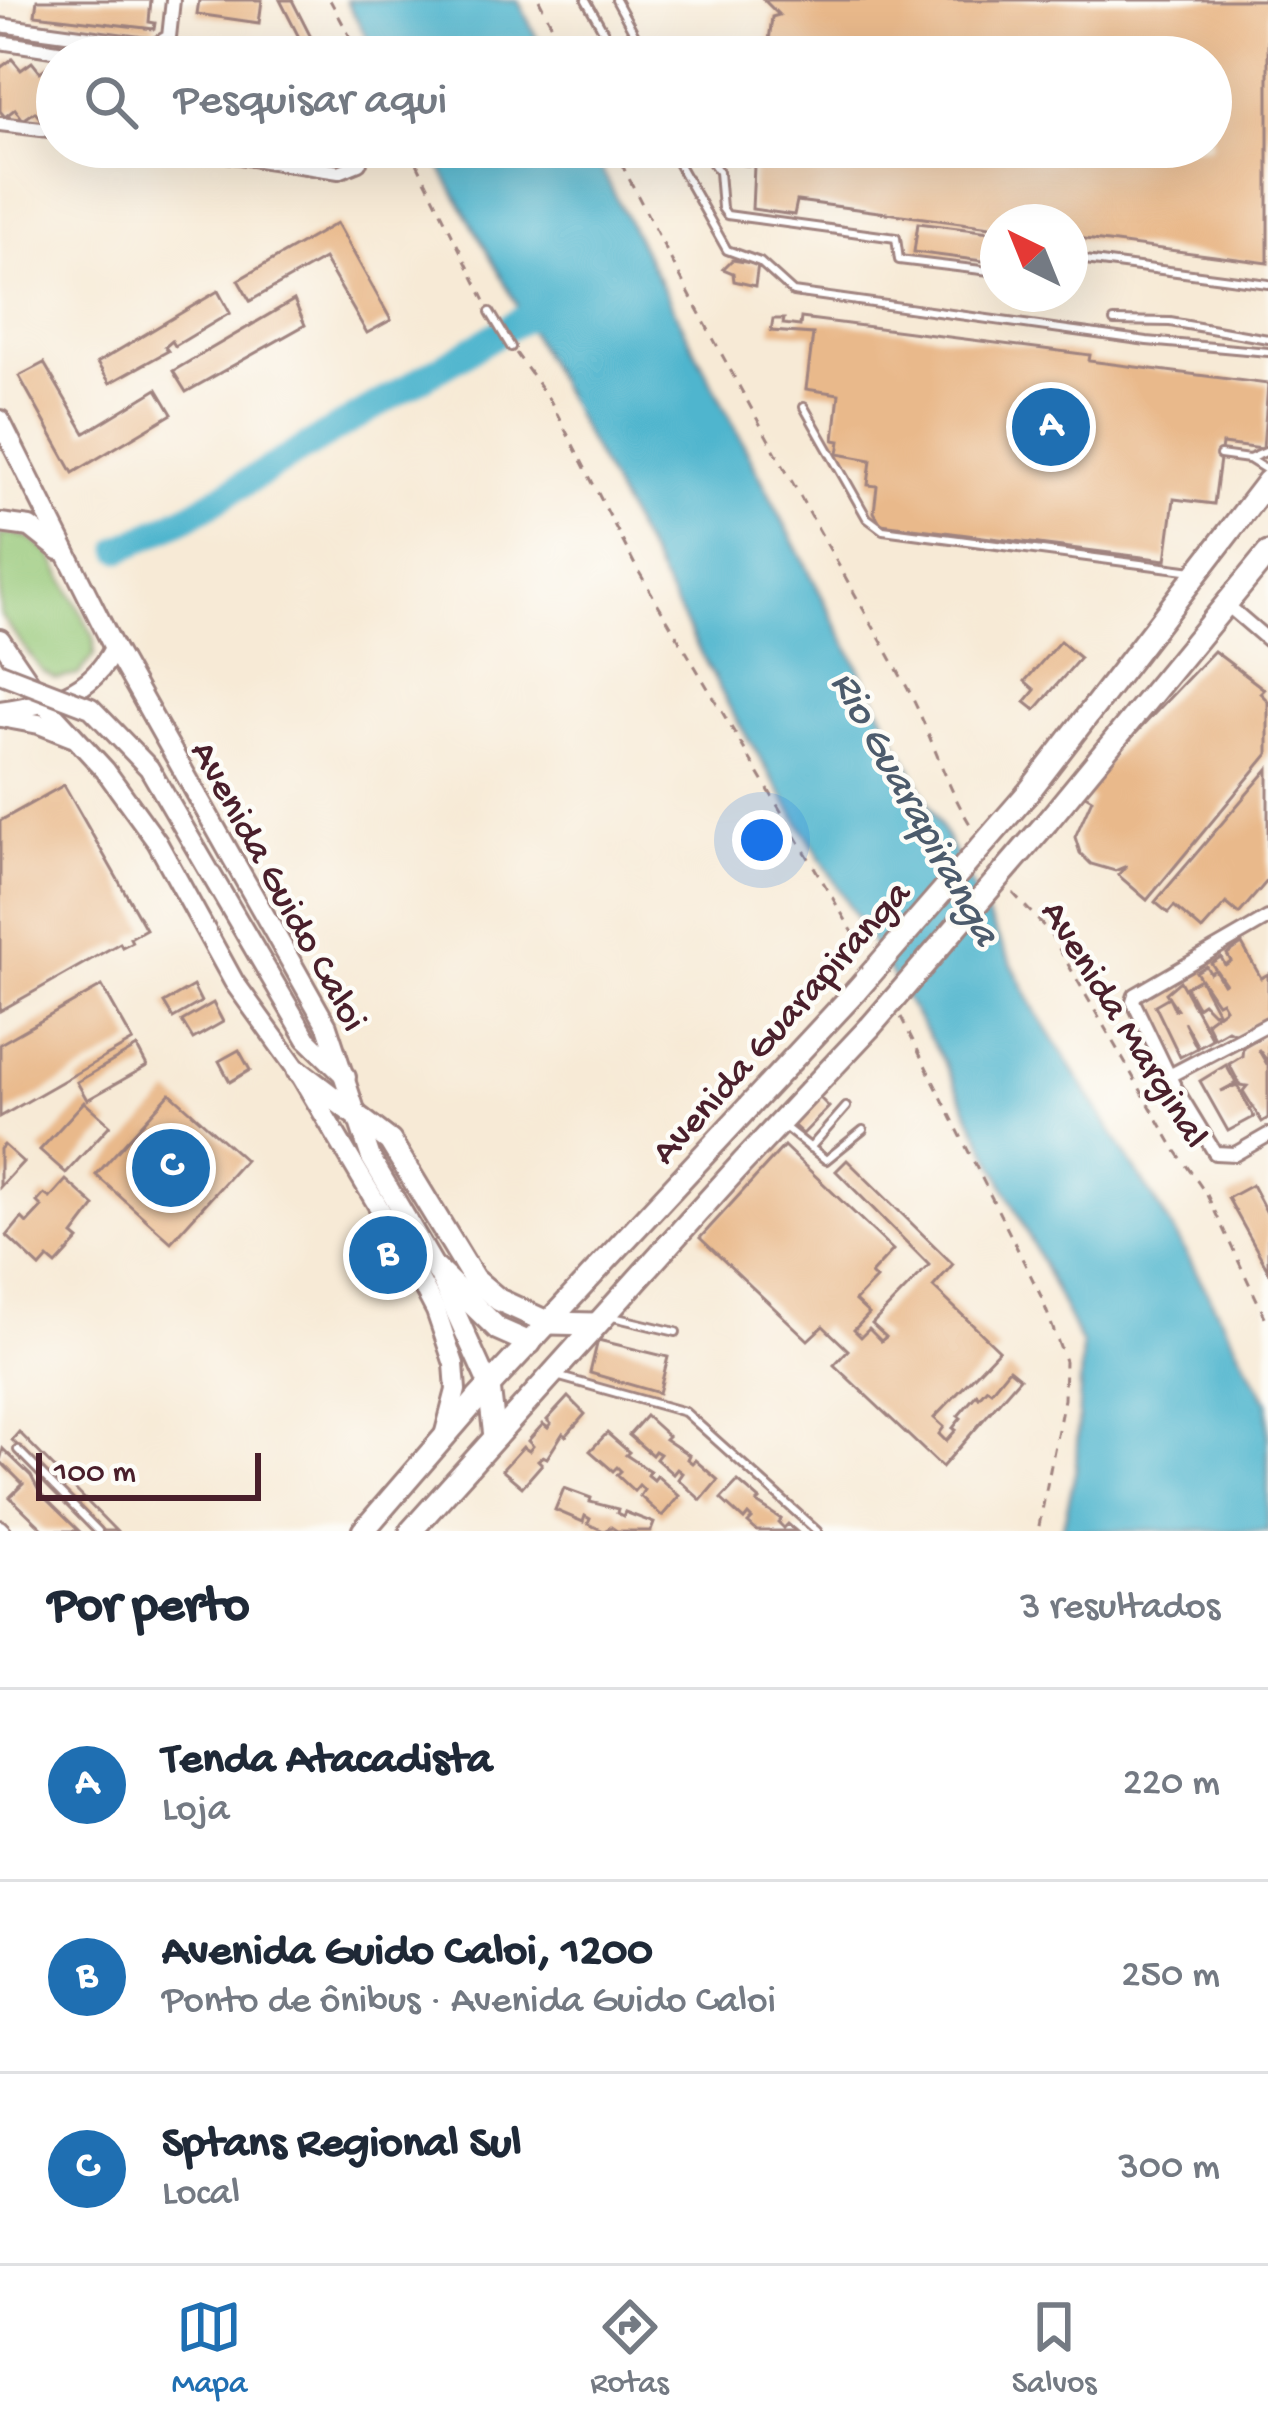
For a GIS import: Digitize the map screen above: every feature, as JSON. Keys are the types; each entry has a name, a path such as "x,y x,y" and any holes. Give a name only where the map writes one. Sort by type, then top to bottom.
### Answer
{"main road":[{"name":"Avenida Guido Caloi","path":"0,420 114,648 327,1026 370,1158 436,1269 489,1386"},
{"name":"Avenida Guarapiranga","path":"363,1531 489,1386 856,991 1027,794 1268,481"},
{"path":"0,524 30,527 72,562"},
{"path":"1225,603 1209,583 1230,528"},
{"name":"Avenida Guarapiranga","path":"411,1531 870,1028 1268,553"},
{"name":"Avenida Guido Caloi","path":"0,639 45,705 105,770 157,842 234,982 298,1071 404,1248 436,1311 455,1371 456,1390 444,1436"},
{"path":"0,714 45,705 97,676 114,648"},
{"path":"0,673 91,708 149,768 307,1039 346,1077"},
{"path":"0,714 76,739"},
{"path":"298,1071 390,1142 474,1279 499,1300 550,1323 600,1320"},
{"path":"436,1269 498,1329 530,1343"},
{"path":"489,1386 495,1437"}],"street":[{"path":"169,36 173,0"},
{"path":"0,25 81,36"},
{"path":"0,42 36,48"},
{"path":"0,124 36,128"},
{"path":"312,168 339,172 349,168"},
{"path":"1225,603 1268,640"},
{"path":"1268,918 1135,995 1134,1005 1215,1153 1235,1154 1268,1135"},
{"path":"1169,1076 1268,1024"}],"lane":[{"path":"586,0 606,36"},
{"path":"616,0 636,36"},
{"path":"681,168 727,250 760,262 793,292 1268,352"},
{"path":"716,168 727,215 896,238 899,260 980,270"},
{"path":"1088,260 1268,284"},
{"path":"490,312 512,347"},
{"path":"1114,321 1170,322 1268,339"},
{"path":"805,407 867,518 884,530 1197,572"},
{"path":"1249,459 1268,451"},
{"path":"1220,455 1249,459 1268,472"},
{"path":"810,1148 847,1107"},
{"path":"779,1123 829,1159 863,1130"},
{"path":"600,1320 676,1332"},
{"path":"551,1375 685,1412 817,1531"},
{"path":"18,1450 98,1531"}],"path":[{"path":"330,0 350,36"},
{"path":"539,0 557,36"},
{"path":"420,168 490,312"},
{"path":"624,168 683,286 917,706 952,797 973,830"},
{"path":"512,347 551,402 636,568 869,959"},
{"name":"Avenida Marginal","path":"1010,888 1049,933 1176,1151 1198,1180 1268,1323"},
{"path":"901,1018 1041,1296 1064,1361 1064,1399 1038,1531"},
{"path":"1198,1180 1215,1153"}],"green space":[{"path":"0,535 29,538 50,553 94,637 94,656 78,675 57,679 42,671 0,615"}],"water":[{"path":"346,0 518,0 536,36 366,36"},
{"name":"Rio Guarapiranga","path":"441,168 601,168 1037,1013 1172,1228 1268,1403 1268,1531 1062,1531 1076,1469 1082,1345 943,1060 732,712"}],"building":[{"path":"37,0 151,0 149,22 155,23 154,29 35,15"},
{"path":"199,0 262,0 259,23 197,14"},
{"path":"280,0 292,0 310,36 298,36"},
{"path":"764,0 1268,0 1268,263 1088,239 1088,204 980,204 980,226 797,201 794,215 752,209 754,168 1232,168 1232,36 770,36 772,17 779,15"},
{"path":"12,59 21,70 32,62 36,67 36,113 23,120 15,109 5,117 0,111 0,68"},
{"path":"337,223 391,320 367,333 324,259 250,301 238,280"},
{"path":"918,223 980,231 980,261 914,252"},
{"path":"732,260 758,264 755,286 734,281 733,273 723,269"},
{"path":"218,291 230,313 175,346 172,341 165,347 168,351 110,383 97,363"},
{"path":"294,300 305,325 186,392 173,371"},
{"path":"801,318 1090,355 1089,361 1268,384 1263,449 1222,444 1214,504 1174,499 1166,560 881,524 874,512 877,486 868,485 871,460 838,454 840,441 834,440 839,394 806,389 813,334 771,331 773,319 800,326"},
{"path":"44,363 85,433 157,389 172,414 73,473 19,376"},
{"path":"1060,641 1080,658 1035,710 1025,702 1035,690 1025,681"},
{"path":"1214,651 1264,689 1260,693 1268,701 1268,754 1147,900 1118,875 1127,866 1115,871 1091,864 1080,853 1075,837 1092,799 1080,792"},
{"path":"1268,769 1268,880 1239,914 1226,903 1202,930 1174,906 1168,913 1155,902"},
{"path":"64,785 146,929 130,938 132,942 122,947 120,943 0,1011 0,821"},
{"path":"1242,944 1261,978 1268,974 1268,1016 1236,1034 1228,1030 1214,1038 1206,1022 1225,1008 1196,972 1206,966 1225,983 1211,963 1221,957 1225,965 1231,961 1227,954"},
{"path":"1200,979 1217,1011 1213,1013 1203,1003 1197,1007 1186,987"},
{"path":"1180,981 1212,1039 1198,1047 1184,1022 1197,1048 1180,1057 1155,1005 1169,997 1166,993"},
{"path":"102,986 133,1041 0,1117 0,1044"},
{"path":"193,986 201,1002 173,1018 164,1003"},
{"path":"213,1003 223,1022 193,1039 182,1021"},
{"path":"1268,1033 1268,1062 1258,1049 1268,1066 1268,1118 1262,1122 1243,1091 1247,1086 1240,1085 1229,1064 1242,1056 1243,1047"},
{"path":"137,1047 147,1066 87,1100 77,1082"},
{"path":"239,1050 250,1070 230,1082 219,1061"},
{"path":"1226,1065 1236,1083 1221,1091 1237,1085 1254,1117 1228,1131 1200,1081"},
{"path":"170,1093 245,1160 171,1242 96,1175"},
{"path":"819,1097 829,1107 803,1134 793,1125"},
{"path":"84,1102 110,1125 66,1173 40,1150"},
{"path":"4,1145 23,1162 0,1187 0,1149"},
{"path":"784,1146 893,1250 871,1274 876,1279 855,1301 869,1314 854,1330 861,1337 869,1329 881,1341 886,1337 872,1324 929,1265 836,1171 847,1160 953,1264 933,1287 999,1350 934,1418 944,1427 939,1434 946,1441 956,1430 958,1416 977,1394 979,1397 987,1388 991,1391 1009,1369 1020,1378 942,1467 834,1365 848,1350 823,1326 808,1340 700,1238"},
{"path":"66,1180 95,1206 73,1235 79,1240 56,1265 48,1258 40,1267 7,1236 22,1218 27,1223 42,1207 37,1202 44,1194 50,1198"},
{"path":"1252,1185 1268,1215 1268,1270 1228,1198"},
{"path":"598,1340 668,1357 659,1393 590,1373"},
{"path":"568,1397 585,1414 566,1436 563,1433 547,1458 538,1460 542,1464 522,1487 502,1470 523,1447 529,1451 533,1446 528,1441 543,1424 548,1428 547,1420"},
{"path":"646,1416 668,1436 665,1439 689,1455 687,1459 695,1460 718,1480 701,1500 678,1479 682,1473 677,1469 673,1474 656,1459 660,1454 652,1455 629,1435"},
{"path":"19,1432 116,1531 104,1531 12,1440"},
{"path":"607,1433 629,1452 626,1455 650,1471 648,1475 654,1480 657,1476 679,1496 662,1516 640,1496 644,1490 639,1485 634,1491 617,1475 621,1471 617,1467 613,1471 590,1451"},
{"path":"3,1449 79,1531 45,1531 10,1497 23,1484 0,1461"},
{"path":"738,1481 760,1500 757,1503 781,1519 784,1528 788,1524 796,1531 757,1531 748,1523 752,1519 748,1515 744,1520 721,1499"},
{"path":"564,1488 591,1498 590,1502 618,1509 623,1516 625,1512 654,1523 651,1531 611,1527 604,1531 588,1524 590,1519 585,1516 583,1522 555,1510"}],"waterway":[{"path":"121,549 189,516 555,300"}],"place":[{"name":"Tenda Atacadista","path":"1051,427"},
{"name":"Sptans Regional Sul","path":"171,1168"},
{"name":"Avenida Guido Caloi, 1200","path":"388,1255"}]}
